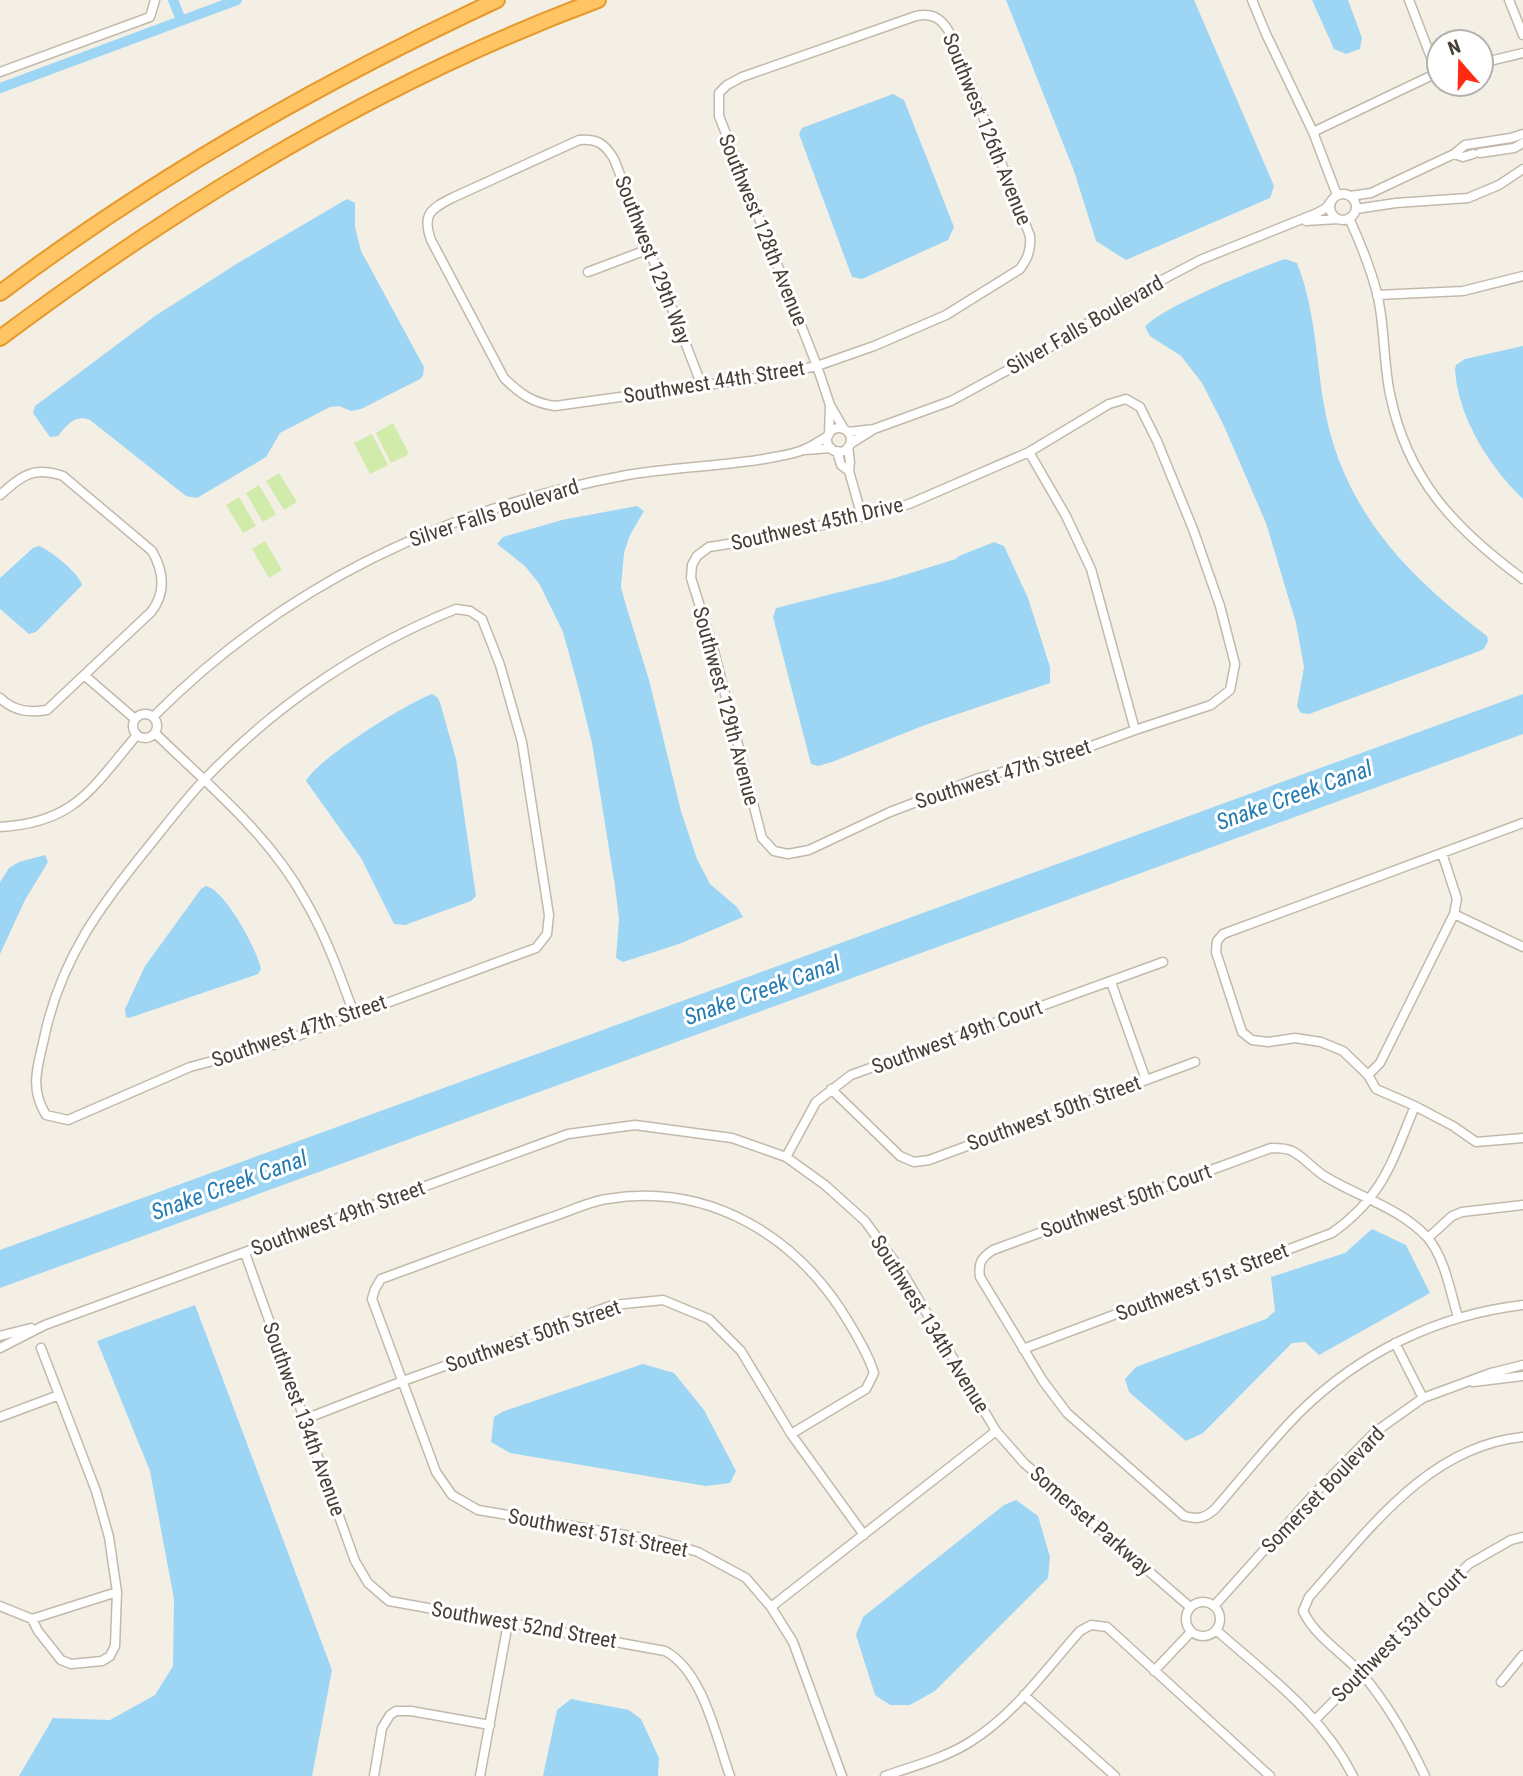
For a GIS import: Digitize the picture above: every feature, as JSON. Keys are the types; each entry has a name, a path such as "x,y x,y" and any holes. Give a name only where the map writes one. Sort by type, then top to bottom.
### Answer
{"highway":[{"path":"0,293 35,266 179,170 289,105 404,43 497,0"},
{"path":"0,338 72,284 230,180 350,111 459,58 598,0"}],"street":[{"path":"1252,0 1313,132 1335,198 1331,211 1344,219 1361,245 1377,295 1390,394 1404,441 1422,477 1445,511 1482,549 1523,579"},
{"path":"1409,0 1425,40"},
{"path":"1509,0 1523,35"},
{"path":"0,72 150,17 155,2"},
{"name":"Southwest 128th Avenue","path":"846,430 830,405 719,116 719,93 742,77 916,16 935,16"},
{"name":"Southwest 126th Avenue","path":"935,16 944,23 951,35 1030,236 1031,247"},
{"path":"1495,60 1523,53"},
{"path":"1313,132 1425,78"},
{"path":"1335,198 1371,193 1454,154 1465,145 1523,134"},
{"name":"Southwest 129th Way","path":"530,400 505,378 431,240 427,230 427,218 436,206 452,198 579,140 589,139 606,146 614,159 702,386"},
{"path":"1454,154 1463,157 1514,148 1523,143"},
{"path":"1344,219 1356,209 1396,202 1468,198 1499,185 1523,169"},
{"path":"1350,196 1356,209"},
{"name":"Silver Falls Boulevard","path":"849,445 874,429 951,401 1052,346 1124,300 1200,260 1326,208 1335,198"},
{"name":"Silver Falls Boulevard","path":"1296,222 1344,219"},
{"name":"Southwest 44th Street","path":"530,400 555,407 757,378 817,366 874,346 946,315 1020,270 1031,247"},
{"path":"588,272 649,249"},
{"path":"1377,295 1463,291 1523,276"},
{"name":"Southwest 45th Drive","path":"697,556 709,547 773,537 909,504 1029,452 1109,404 1126,400 1139,407 1157,441 1193,528 1220,606 1235,664 1230,690"},
{"name":"Southwest 128th Avenue","path":"829,435 830,405"},
{"path":"849,471 841,465 828,442 834,429 846,430 849,471 862,517"},
{"name":"Silver Falls Boulevard","path":"846,430 874,429"},
{"name":"Silver Falls Boulevard","path":"805,450 829,435"},
{"path":"834,449 849,445"},
{"name":"Silver Falls Boulevard","path":"153,717 180,689 236,641 329,581 397,544 476,514 552,491 625,475 733,464 805,450 834,449"},
{"path":"1029,452 1066,516 1091,569 1135,730"},
{"path":"0,495 22,476 48,471 63,476 152,551 162,576 160,601 47,710 19,710 0,698"},
{"name":"Southwest 129th Avenue","path":"697,556 692,565 691,578 714,651 762,838 774,851"},
{"name":"Southwest 47th Street","path":"456,609 470,611 482,620 496,654 522,742 549,915 547,934 536,948 273,1045 190,1067 68,1120 46,1115 37,1100 36,1076 50,1014 72,953 112,891 204,780 260,727 314,684 387,640 456,609"},
{"path":"84,675 135,719"},
{"name":"Southwest 47th Street","path":"774,851 788,854 808,850 890,812 979,778 1067,755 1211,705 1230,690"},
{"path":"141,714 153,717 156,723 155,733 144,738 137,735 133,729 135,719 141,714"},
{"path":"155,733 248,823 280,862 304,898 326,940 354,1014"},
{"path":"0,827 34,823 68,810 86,795 137,735"},
{"path":"1523,823 1223,934 1217,941 1216,952 1242,1032 1252,1040 1268,1042 1295,1038 1321,1042 1343,1051 1368,1076 1376,1089 1415,1105 1476,1142 1523,1138"},
{"path":"1368,1076 1380,1063 1454,914 1457,899 1442,853"},
{"path":"1454,914 1523,947"},
{"name":"Southwest 49th Court","path":"786,1157 817,1102 851,1075 1163,962"},
{"path":"1111,982 1146,1080"},
{"name":"Southwest 50th Street","path":"831,1090 900,1156 914,1163 929,1160 1195,1062"},
{"name":"Southwest 51st Street","path":"1023,1349 1332,1233 1371,1199 1383,1181 1415,1105"},
{"name":"Southwest 134th Avenue","path":"635,1125 732,1138 786,1157 825,1185 865,1221 903,1273 996,1431"},
{"name":"Southwest 49th Street","path":"0,1336 44,1325 568,1134 635,1125"},
{"name":"Southwest 50th Court","path":"1023,1349 980,1277 978,1266 984,1256 993,1250 1271,1149 1281,1148 1296,1153 1310,1167 1329,1179 1371,1199"},
{"path":"402,1381 372,1299 374,1289 381,1279 606,1199 649,1197 694,1201 737,1216 769,1233 800,1259 831,1293 868,1355 874,1373 866,1389 791,1434"},
{"path":"1371,1199 1404,1218 1427,1238 1441,1261 1458,1317"},
{"path":"1427,1238 1452,1216 1462,1212 1523,1205"},
{"name":"Southwest 134th Avenue","path":"245,1253 355,1561 368,1583"},
{"name":"Southwest 50th Street","path":"305,1419 613,1305 663,1300 709,1319 741,1351 791,1434 864,1535"},
{"path":"1023,1349 1067,1413 1184,1516 1199,1519 1208,1516 1300,1412 1348,1370 1395,1343 1458,1317 1523,1305"},
{"name":"Southwest 49th Street","path":"0,1348 44,1325"},
{"path":"1395,1343 1423,1398"},
{"path":"32,1619 61,1660 71,1664 102,1661 110,1656 116,1646 117,1592 109,1538 96,1491 41,1348"},
{"name":"Somerset Boulevard","path":"1215,1605 1315,1493 1376,1432 1423,1398 1491,1373 1523,1365"},
{"name":"Somerset Boulevard","path":"1443,1390 1473,1382 1523,1376"},
{"name":"Southwest 51st Street","path":"402,1381 436,1472 452,1495 478,1510 661,1541 698,1552 746,1578 771,1607 793,1642 842,1776"},
{"path":"0,1417 59,1395"},
{"path":"771,1607 996,1431"},
{"name":"Somerset Parkway","path":"996,1431 1024,1463 1189,1607"},
{"path":"1425,1776 1408,1739 1362,1675 1310,1625 1303,1611 1309,1597 1398,1497 1442,1465 1499,1439 1523,1437"},
{"name":"Southwest 53rd Court","path":"1316,1718 1362,1675 1469,1564 1511,1540 1523,1537"},
{"name":"Southwest 52nd Street","path":"368,1583 389,1601 654,1648 675,1656 694,1678 730,1776"},
{"path":"0,1606 32,1619 117,1592"},
{"path":"1199,1602 1215,1605 1220,1620 1216,1630 1201,1636 1191,1632 1185,1617 1189,1607 1199,1602"},
{"path":"481,1776 508,1623"},
{"path":"885,1776 969,1743 992,1726 1024,1695 1080,1631 1091,1625 1107,1628 1270,1776"},
{"path":"1216,1630 1316,1718 1353,1776"},
{"path":"1154,1671 1191,1632"},
{"path":"1501,1682 1523,1655"},
{"path":"1024,1695 1115,1776"},
{"path":"374,1776 382,1728 390,1715 401,1710 490,1725"}],"green space":[{"path":"393,423 409,454 391,463 376,433"},
{"path":"372,434 388,465 370,474 354,443"},
{"path":"279,473 297,502 284,510 266,481"},
{"path":"259,485 276,514 263,522 246,493"},
{"path":"239,497 256,526 243,533 226,505"},
{"path":"265,541 282,570 269,578 252,549"}],"water":[{"path":"1006,0 1194,0 1274,186 1270,198 1126,260 1096,241 1074,171"},
{"path":"1312,0 1348,0 1362,38 1360,49 1346,54 1334,49"},
{"path":"893,94 904,100 954,227 948,240 862,279 852,277 799,134 802,128"},
{"path":"347,199 355,203 355,227 361,251 424,367 420,379 361,409 351,411 339,406 330,407 280,433 266,457 197,498 186,496 90,420 80,418 68,425 58,436 50,437 33,413 35,406 155,316"},
{"path":"1285,259 1297,263 1303,280 1324,405 1333,442 1362,508 1405,564 1457,613 1487,636 1488,641 1484,649 1477,652 1309,714 1301,713 1297,706 1304,667 1296,623 1266,523 1224,426 1202,383 1181,356 1150,336 1145,327 1188,300"},
{"path":"1523,346 1523,499 1498,472 1477,440 1462,405 1455,369 1456,365 1465,359"},
{"path":"637,506 644,511 630,535 624,553 621,587 649,680 681,811 697,859 710,884 737,907 743,917 679,944 623,962 616,958 619,919 592,743 563,632 540,585 525,566 497,544 503,537 562,520"},
{"path":"994,542 1004,546 1028,598 1050,667 1050,683 925,725 832,762 818,766 811,764 773,617 776,608 888,580 956,559"},
{"path":"39,546 64,563 82,585 36,632 29,634 0,609 0,578 33,548"},
{"path":"432,694 438,698 441,706 456,759 476,896 471,901 405,925 394,924 361,858 306,781 344,746"},
{"name":"Snake Creek Canal","path":"1523,694 1523,734 0,1288 0,1250"},
{"path":"45,855 48,862 25,900 0,954 0,882 9,868 19,862"},
{"path":"206,886 222,898 247,935 261,969 258,974 126,1017 125,1009 145,966 201,889"},
{"path":"1372,1229 1406,1245 1430,1293 1319,1355 1305,1342 1292,1343 1203,1433 1186,1441 1129,1392 1125,1379 1136,1367 1266,1319 1275,1311 1271,1277 1345,1253"},
{"path":"195,1305 332,1670 312,1776 19,1776 53,1718 110,1720 155,1695 173,1666 174,1599 150,1471 97,1341"},
{"path":"643,1364 674,1373 704,1410 736,1471 730,1483 706,1486 510,1453 491,1442 494,1417 504,1411"},
{"path":"1016,1500 1038,1516 1050,1557 1048,1578 935,1691 910,1705 890,1705 875,1695 856,1635 863,1617 1004,1505"},
{"path":"571,1699 629,1710 641,1719 659,1758 658,1776 543,1776 557,1710"}],"waterway":[{"path":"173,0 181,20"},
{"path":"0,88 237,0"}]}
